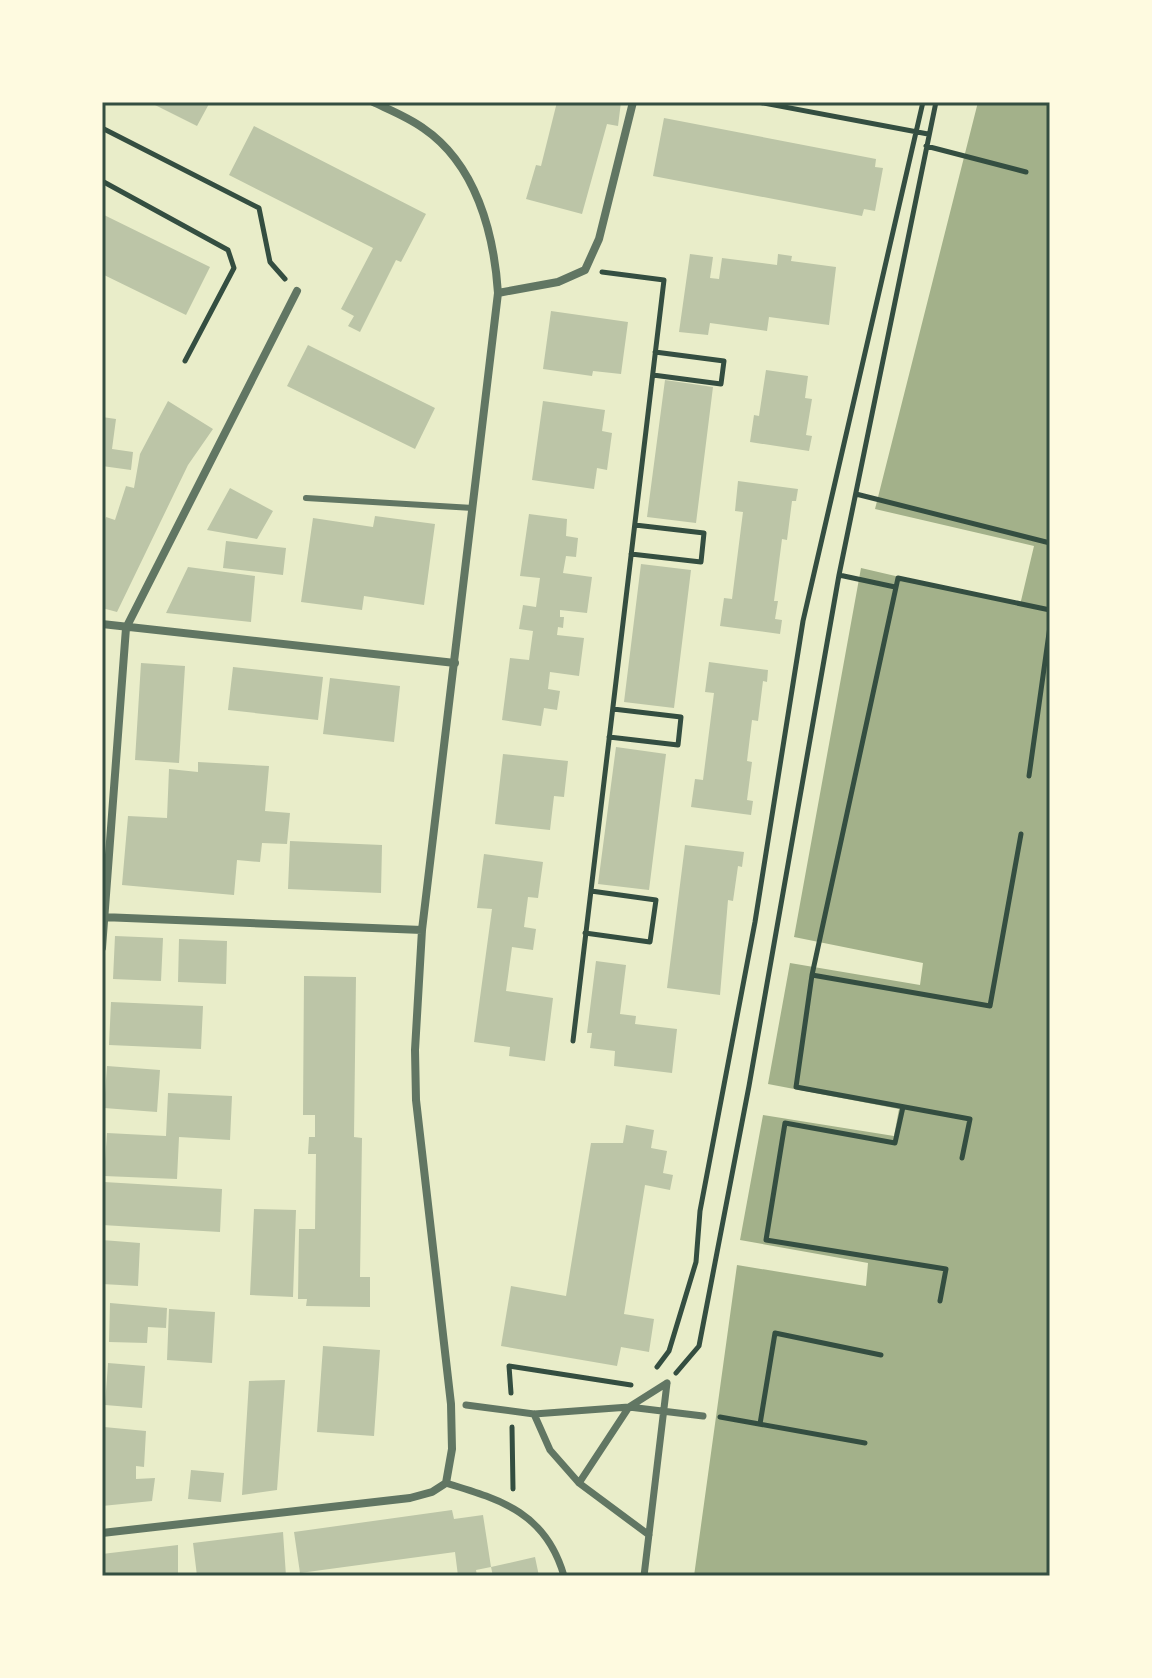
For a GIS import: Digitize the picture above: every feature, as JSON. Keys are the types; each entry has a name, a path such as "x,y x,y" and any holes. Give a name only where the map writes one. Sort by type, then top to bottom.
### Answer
{"street":[{"path":"102,1533 410,1498 432,1492 446,1483 452,1449 451,1404 416,1100 415,1050 422,930 498,293 496,255 485,214 468,179 447,149 425,129 373,102"},
{"path":"498,293 558,282 585,270 599,239 633,102"},
{"path":"102,948 126,628 297,291"},
{"path":"102,624 455,663"},
{"path":"103,917 422,930"},
{"path":"579,1483 629,1407 667,1383"},
{"path":"644,1576 667,1383"},
{"path":"466,1405 511,1408 534,1414 629,1407 703,1416"},
{"path":"534,1414 550,1450 579,1483 649,1535"},
{"path":"446,1483 513,1506 537,1525 550,1544 564,1576"}],"lane":[{"path":"306,498 473,508"}],"path":[{"path":"758,102 928,134"},
{"path":"655,1370 669,1351 696,1262 700,1211 755,922 803,621 923,102"},
{"path":"667,1383 699,1346 752,1071 839,575 936,102"},
{"path":"102,128 259,208 270,262 297,291"},
{"path":"926,146 1026,172"},
{"path":"102,181 228,250 234,268 185,361"},
{"path":"573,1041 664,280 585,270"},
{"path":"653,375 721,384 724,361 655,352"},
{"path":"856,494 1050,543"},
{"path":"631,554 701,562 704,533 635,525"},
{"path":"839,575 895,587"},
{"path":"962,1158 970,1119 796,1087 812,975 898,578 1050,610"},
{"path":"1029,776 1050,626"},
{"path":"609,737 678,745 681,717 613,709"},
{"path":"812,975 990,1006 1021,834"},
{"path":"585,933 650,942 656,900 591,891"},
{"path":"903,1107 895,1143 785,1123 766,1240 946,1269 940,1301"},
{"path":"760,1424 775,1333 881,1355"},
{"path":"513,1506 509,1366 632,1385 640,1382"},
{"path":"717,1417 865,1443"}],"shaded area":[{"path":"978,102 1050,102 1050,1576 694,1576 737,1265 866,1286 868,1263 740,1240 763,1115 894,1136 899,1109 768,1084 790,963 920,985 923,963 794,937 861,568 1020,605 1034,546 875,509"}],"building":[{"path":"149,102 210,102 197,126"},
{"path":"557,102 621,102 618,126 607,124 582,214 526,199 536,165 541,166"},
{"path":"664,118 876,159 875,167 883,168 875,211 864,209 862,216 653,176"},
{"path":"254,126 426,214 401,262 396,260 360,332 348,326 354,316 341,309 373,248 229,175"},
{"path":"102,214 210,267 186,315 102,274"},
{"path":"690,254 713,257 710,278 719,279 722,258 777,265 778,254 792,256 791,261 836,267 829,325 769,317 767,331 710,323 708,335 679,332"},
{"path":"551,311 628,322 621,374 593,371 592,376 543,369"},
{"path":"308,345 435,408 415,449 287,386"},
{"path":"766,370 808,376 805,398 812,399 806,435 812,436 809,451 750,442 754,415 759,416"},
{"path":"665,380 713,387 696,523 647,517"},
{"path":"168,401 213,429 188,465 117,612 102,608 102,531 106,517 115,520 126,486 134,488 140,454"},
{"path":"543,401 605,410 602,431 612,433 607,470 597,468 594,489 532,480"},
{"path":"102,417 116,419 112,449 133,452 131,470 102,466"},
{"path":"738,481 798,489 796,501 792,501 787,540 782,539 774,601 778,601 775,619 782,620 780,634 720,626 724,598 732,599 743,512 735,511"},
{"path":"230,488 273,511 257,539 207,530"},
{"path":"529,514 567,519 566,536 578,538 576,557 566,556 563,573 592,577 587,613 560,610 560,617 564,617 563,628 558,627 557,635 584,638 579,676 550,672 548,689 560,691 557,710 544,708 541,726 502,720 510,658 529,660 533,631 519,629 523,605 536,607 540,578 520,576"},
{"path":"375,516 435,524 424,605 364,596 362,610 301,602 313,518 373,527"},
{"path":"226,541 286,548 283,575 223,568"},
{"path":"641,564 691,570 674,708 624,702"},
{"path":"188,567 255,576 251,622 166,613"},
{"path":"709,662 768,670 767,682 763,681 758,721 752,720 747,761 752,762 747,800 753,801 751,815 691,807 695,779 703,780 714,693 705,692"},
{"path":"141,663 185,666 179,763 135,760"},
{"path":"233,667 323,677 318,720 228,710"},
{"path":"330,678 400,686 394,742 323,734"},
{"path":"616,747 666,754 649,890 598,884"},
{"path":"503,754 568,761 564,797 554,796 550,830 495,824"},
{"path":"198,762 269,766 265,811 290,813 287,844 262,843 260,862 237,860 234,895 122,885 128,816 167,818 169,769 198,772"},
{"path":"290,841 382,845 381,893 288,889"},
{"path":"685,845 744,852 742,867 738,866 733,901 728,900 720,995 667,988"},
{"path":"484,854 543,862 538,898 528,897 524,927 536,929 533,950 512,947 506,991 553,998 545,1061 509,1056 510,1047 474,1042 492,909 477,908"},
{"path":"115,936 163,938 161,981 113,979"},
{"path":"179,939 227,941 226,984 178,982"},
{"path":"596,961 626,965 620,1014 636,1016 635,1024 677,1029 672,1073 614,1066 615,1051 590,1048 592,1033 587,1033"},
{"path":"304,976 356,977 354,1137 362,1138 360,1277 370,1277 370,1307 306,1306 307,1299 298,1299 299,1229 315,1229 316,1154 308,1154 309,1137 315,1137 315,1115 303,1115"},
{"path":"111,1002 203,1006 201,1049 109,1045"},
{"path":"107,1066 160,1070 157,1112 104,1108"},
{"path":"168,1093 232,1096 230,1140 179,1137 177,1179 104,1176 107,1133 166,1136"},
{"path":"626,1125 654,1130 651,1148 667,1151 663,1173 673,1175 670,1190 645,1185 624,1314 654,1319 649,1352 621,1347 617,1366 501,1346 511,1286 566,1296 591,1143 623,1143"},
{"path":"104,1182 222,1189 220,1232 102,1225"},
{"path":"254,1209 296,1210 293,1297 250,1295"},
{"path":"102,1240 140,1243 138,1286 102,1284"},
{"path":"110,1303 167,1308 166,1328 148,1327 147,1343 109,1342"},
{"path":"169,1309 215,1312 212,1363 167,1360"},
{"path":"323,1346 380,1350 374,1436 317,1432"},
{"path":"108,1363 145,1366 142,1408 105,1405"},
{"path":"285,1380 277,1490 242,1495 249,1381"},
{"path":"104,1427 146,1431 144,1467 136,1466 136,1479 155,1478 152,1501 102,1506"},
{"path":"191,1470 224,1473 221,1502 188,1499"},
{"path":"452,1510 454,1519 483,1515 491,1567 476,1570 477,1576 458,1576 455,1552 300,1573 294,1532"},
{"path":"283,1532 286,1576 197,1576 193,1543"},
{"path":"178,1545 178,1576 102,1576 102,1554"},
{"path":"535,1557 539,1576 493,1576 491,1567"}]}
